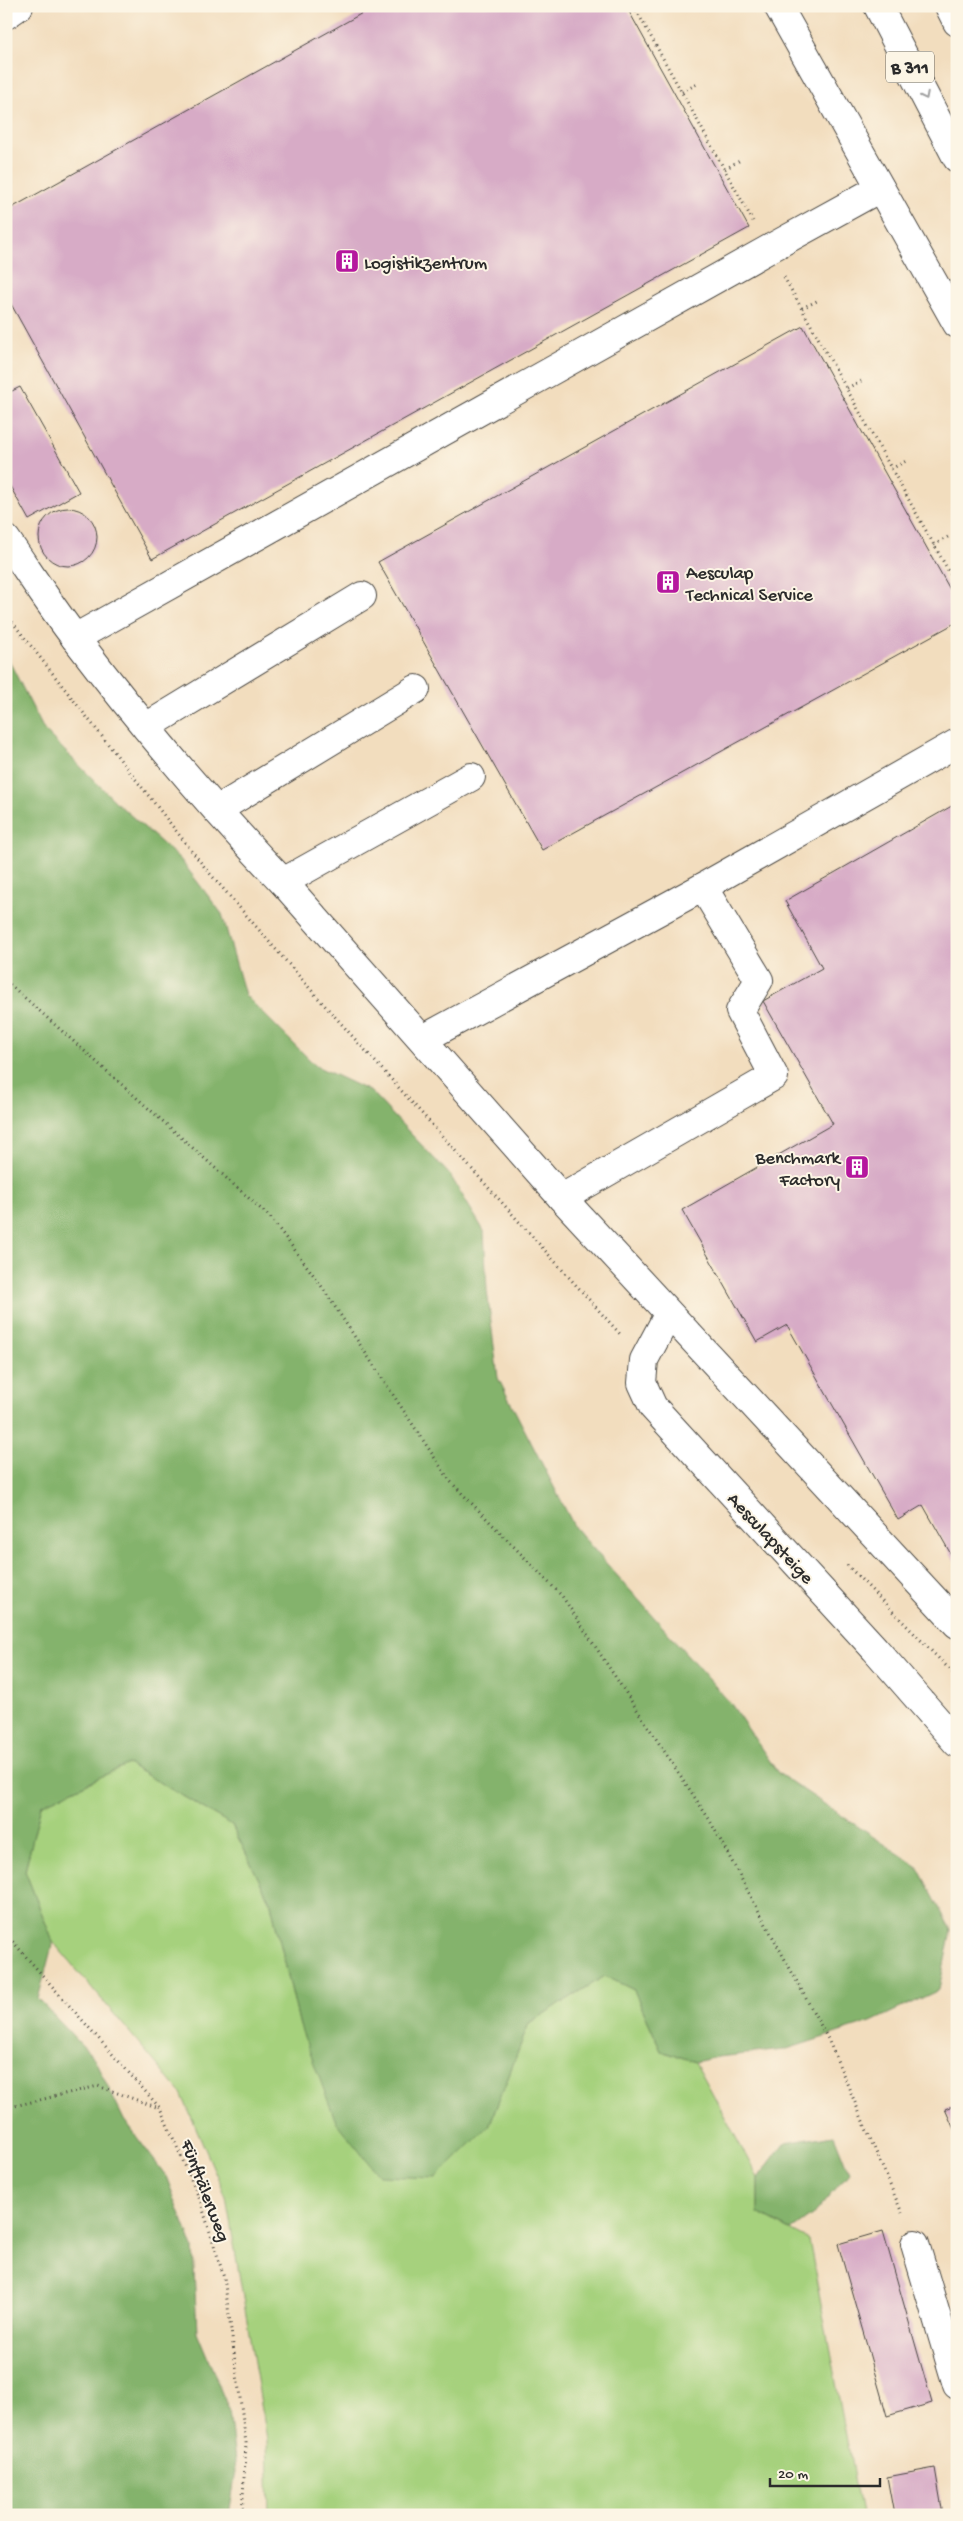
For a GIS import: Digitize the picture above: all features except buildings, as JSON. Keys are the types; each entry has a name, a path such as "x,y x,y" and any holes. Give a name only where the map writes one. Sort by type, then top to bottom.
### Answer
{"main road":[{"path":"6,15 18,6"},
{"path":"778,6 957,324"},
{"name":"B 311","path":"878,6 957,158"},
{"path":"949,6 957,22"},
{"path":"75,638 769,248 880,188"},
{"path":"6,539 75,638 146,727 217,810 668,1315 957,1624"},
{"path":"146,727 362,596"},
{"path":"217,810 416,690"},
{"path":"423,1039 703,887 957,743"},
{"path":"283,882 471,777"},
{"path":"562,1198 774,1076 740,1011 759,980 703,887"},
{"name":"Aesculapsteige","path":"668,1315 644,1360 642,1383 653,1408 876,1649 957,1743"},
{"path":"915,2244 957,2386"}],"path":[{"path":"644,6 635,8 957,586"},
{"path":"682,92 697,84"},
{"path":"725,169 739,161"},
{"path":"802,308 817,301"},
{"path":"847,388 861,381"},
{"path":"892,469 906,461"},
{"path":"934,544 948,537"},
{"path":"6,614 206,869 319,999 644,1360"},
{"path":"6,981 270,1216 318,1281 450,1481 562,1596 709,1819 828,2039 915,2244"},
{"path":"845,1564 957,1677"},
{"name":"Fünftälerweg","path":"6,1934 160,2108 200,2200 224,2277 246,2443 242,2515"},
{"path":"6,2108 98,2086 160,2108"}],"green space":[{"path":"6,655 44,730 119,805 180,859 222,914 245,995 316,1066 371,1092 450,1175 484,1231 487,1290 498,1378 575,1528 731,1704 778,1773 917,1866 951,1930 939,1990 871,2022 784,2050 717,2057 695,2062 661,2050 634,1990 605,1976 529,2023 489,2126 436,2178 379,2176 336,2122 300,2026 271,1904 232,1825 128,1764 41,1805 25,1871 53,1942 38,1999 94,2058 124,2120 166,2176 193,2248 197,2332 229,2409 236,2471 229,2515 6,2515"},
{"path":"128,1764 232,1825 271,1904 300,2026 489,2126 529,2023 605,1976 634,1990 661,2050 695,2062 758,2178 758,2213 809,2240 861,2515 269,2515 267,2439 226,2197 181,2093 53,1942 25,1871 41,1805"},
{"path":"834,2135 849,2173 816,2212 791,2230 758,2213 758,2178 784,2143"}],"place":[{"name":"Logistikzentrum","path":"347,261"},
{"name":"Aesculap Technical Service","path":"668,582"},
{"name":"Benchmark Factory","path":"857,1167"}]}
